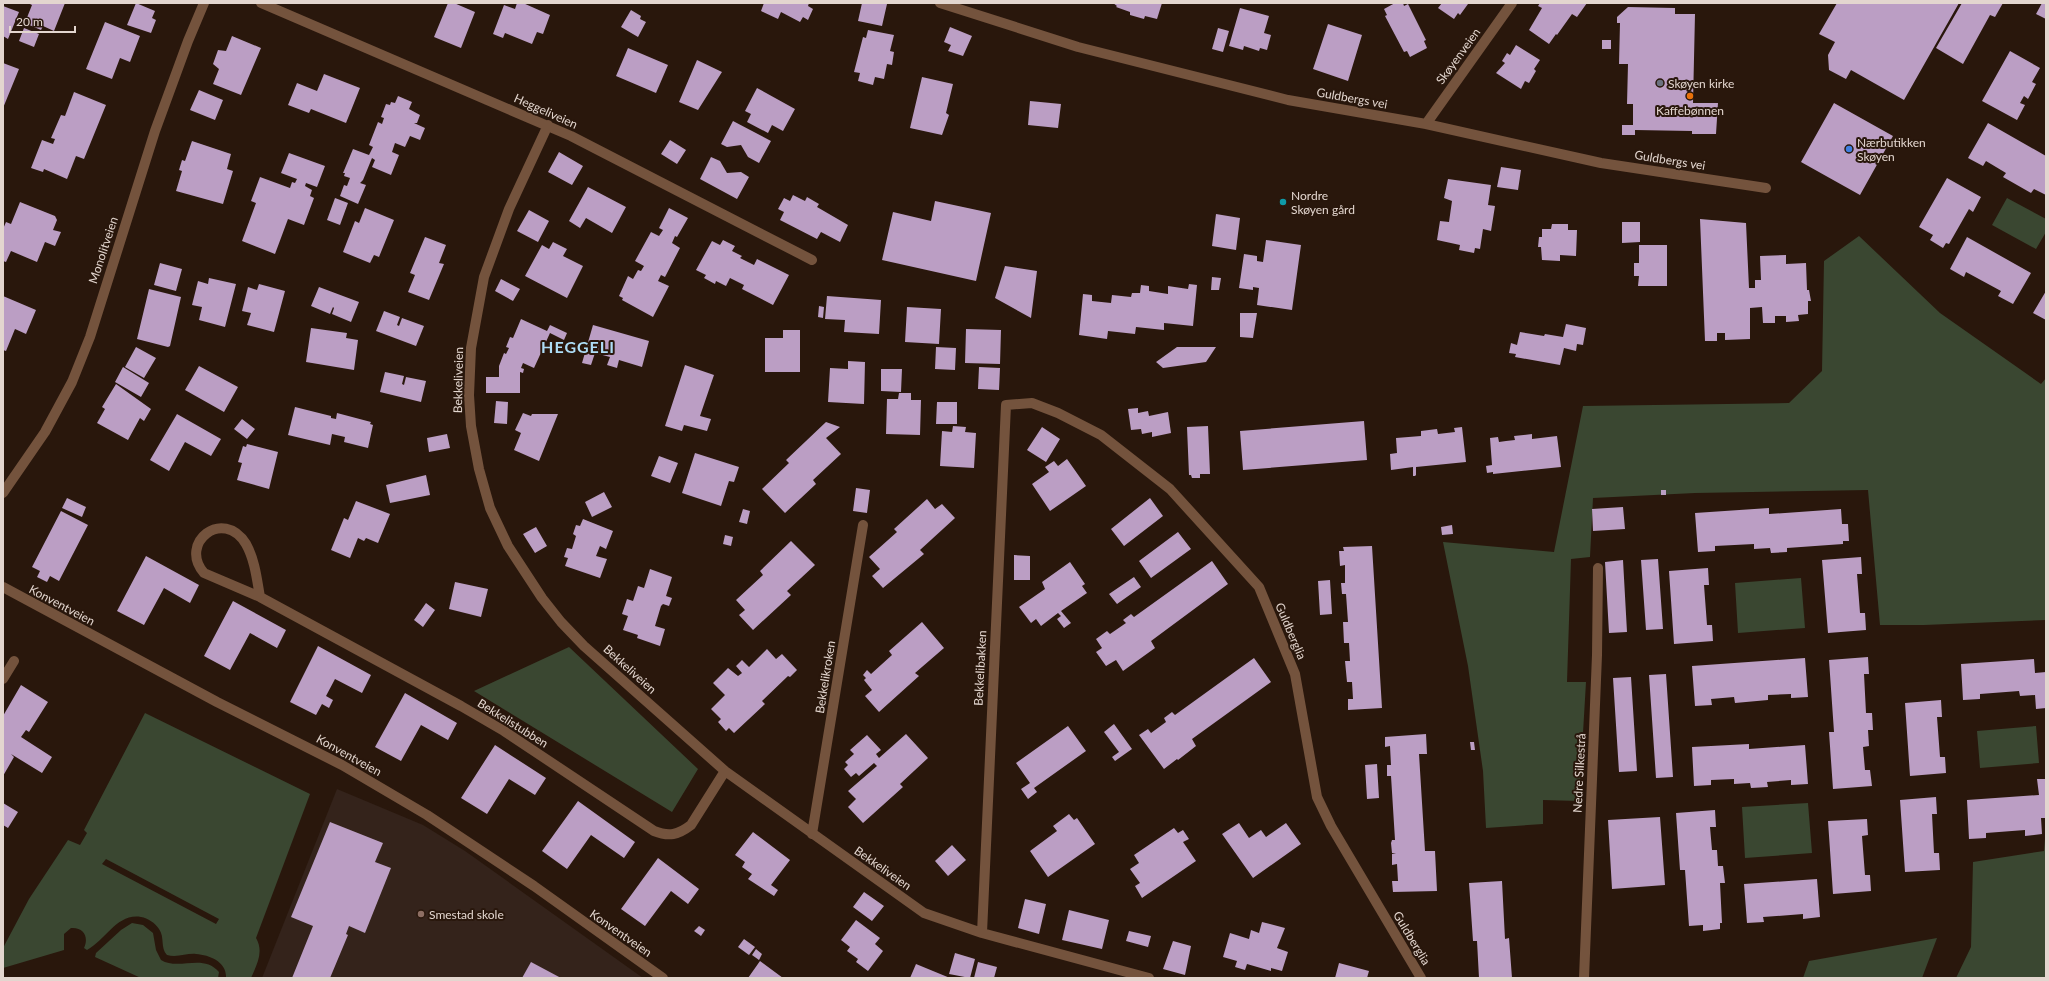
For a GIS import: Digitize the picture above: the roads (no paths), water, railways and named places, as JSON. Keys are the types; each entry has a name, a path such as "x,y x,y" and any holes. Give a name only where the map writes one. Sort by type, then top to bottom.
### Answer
{"street":[{"name":"Monolitveien","path":"3,493 45,432 72,382 90,336 155,131 188,41 204,3"},
{"name":"Heggeliveien","path":"261,3 548,125 812,260"},
{"name":"Guldbergs vei","path":"940,3 1078,48 1281,98 1426,124 1601,163 1766,188"},
{"name":"Skøyenveien","path":"1426,124 1512,3"},
{"name":"Bekkeliveien","path":"548,125 494,249 478,305 471,348 469,396 471,426 483,486 490,508 508,546 542,598 561,622 584,646 725,772 924,913 982,933 1149,978"},
{"name":"Guldberglia","path":"1006,405 1032,403 1058,413 1102,435 1170,489 1259,587 1295,674 1317,797 1331,826 1421,978"},
{"name":"Bekkelibakken","path":"982,933 1006,405"},
{"name":"Bekkelikroken","path":"812,834 863,525"},
{"name":"Bekkelistubben","path":"260,597 251,556 239,535 226,528 211,530 205,534 196,548 198,566 204,573 260,597 461,706 504,731 640,823 664,835 674,835 691,825 725,772"},
{"name":"Nedre Silkestrå","path":"1584,978 1597,655 1598,568"},
{"name":"Konventveien","path":"3,587 217,702 342,765 413,806 463,838 663,978"},
{"path":"3,679 14,661"}],"place":[{"name":"Skøyen kirke","path":"1660,83"},
{"name":"Kaffebønnen","path":"1690,96"},
{"name":"Nærbutikken Skøyen","path":"1849,149"},
{"name":"Nordre Skøyen gård","path":"1283,202"},
{"name":"Smestad skole","path":"421,914"}],"district":[{"name":"HEGGELI","path":"578,346"}]}
